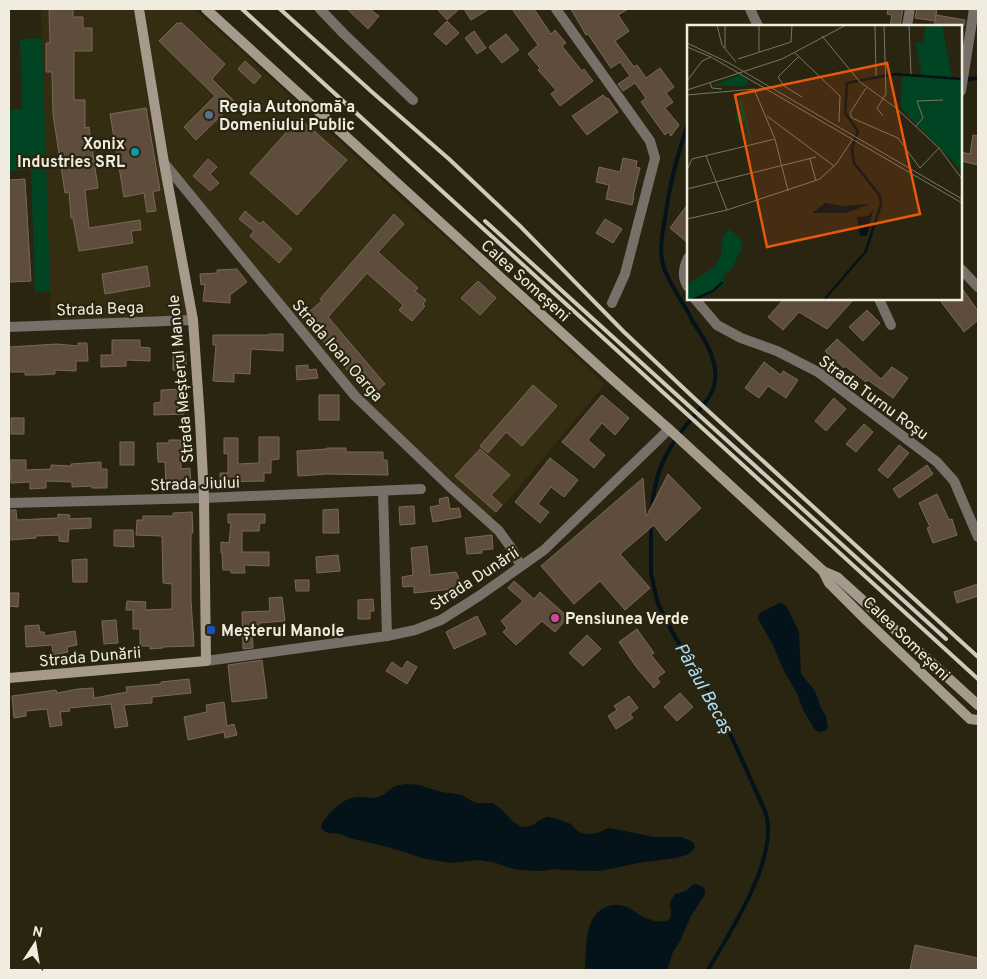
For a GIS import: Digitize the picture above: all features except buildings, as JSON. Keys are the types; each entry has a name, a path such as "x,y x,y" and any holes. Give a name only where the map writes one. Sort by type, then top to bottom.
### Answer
{"main road":[{"name":"Strada Meșterul Manole","path":"139,9 164,164 193,320 204,498 206,661"},
{"name":"Calea Someșeni","path":"207,10 670,430 822,571 829,583 905,658 970,718 978,720"},
{"name":"Calea Someșeni","path":"822,571 837,577 978,705"},
{"name":"Strada Dunării","path":"9,678 206,661"}],"street":[{"path":"320,9 413,100"},
{"path":"556,9 650,141 655,158 625,274 612,303"},
{"path":"750,9 758,25"},
{"path":"907,25 910,9"},
{"path":"962,86 974,9"},
{"name":"Strada Ioan Oarga","path":"164,164 355,396 448,486 499,531 521,566"},
{"path":"687,261 683,272 687,286"},
{"path":"962,270 978,287"},
{"name":"Strada Turnu Roșu","path":"696,300 717,326 740,338 777,351 818,372 937,462 954,481 978,537"},
{"path":"879,300 891,325"},
{"name":"Strada Bega","path":"9,327 193,320"},
{"name":"Strada Dunării","path":"206,661 388,636 415,630 441,620 479,596 544,550 670,430"},
{"name":"Strada Jiului","path":"9,503 204,498 422,489"},
{"path":"383,491 388,636"}],"shaded area":[{"path":"41,9 193,9 509,294 605,384 488,522 355,396 165,164 193,320 51,325"},
{"path":"779,603 786,605 799,632 801,674 815,691 826,716 828,728 826,730 816,731 812,725 803,710 797,693 784,671 772,643 758,619 759,614"},
{"path":"398,785 419,785 441,792 462,795 478,803 492,803 520,826 533,825 548,817 571,824 577,831 585,834 598,833 610,828 654,837 681,837 693,842 695,847 689,854 677,858 638,863 600,871 521,870 478,860 452,863 426,859 388,847 349,838 341,834 328,833 321,828 331,812 345,801 357,797 378,797"},
{"path":"696,884 705,889 705,894 691,916 673,952 667,970 585,970 588,932 593,919 602,909 613,905 620,905 650,920 666,921 671,916 670,904 675,894 686,891"}],"green space":[{"path":"42,38 50,291 35,292 31,170 9,171 9,110 22,109 20,39"}],"waterway":[{"name":"Pârâul Becaș","path":"963,80 978,78"},
{"name":"Pârâul Becaș","path":"652,507 655,485 666,456 677,437 711,393 715,381 712,357 702,335 669,280 661,254 662,233 670,190 687,127"},
{"name":"Pârâul Becaș","path":"651,524 651,574 658,604 675,637 696,669 724,720 765,811 768,829 766,849 751,893 708,970"}],"railway":[{"path":"242,9 978,679"},
{"path":"280,9 449,159 520,226 624,332 694,398 978,657"},
{"path":"485,221 946,639"}],"place":[{"name":"Regia Autonomă a Domeniului Public","path":"209,115"},
{"name":"Xonix Industries SRL","path":"135,152"},
{"name":"Pensiunea Verde","path":"555,618"},
{"name":"Meșterul Manole","path":"211,630"}]}
